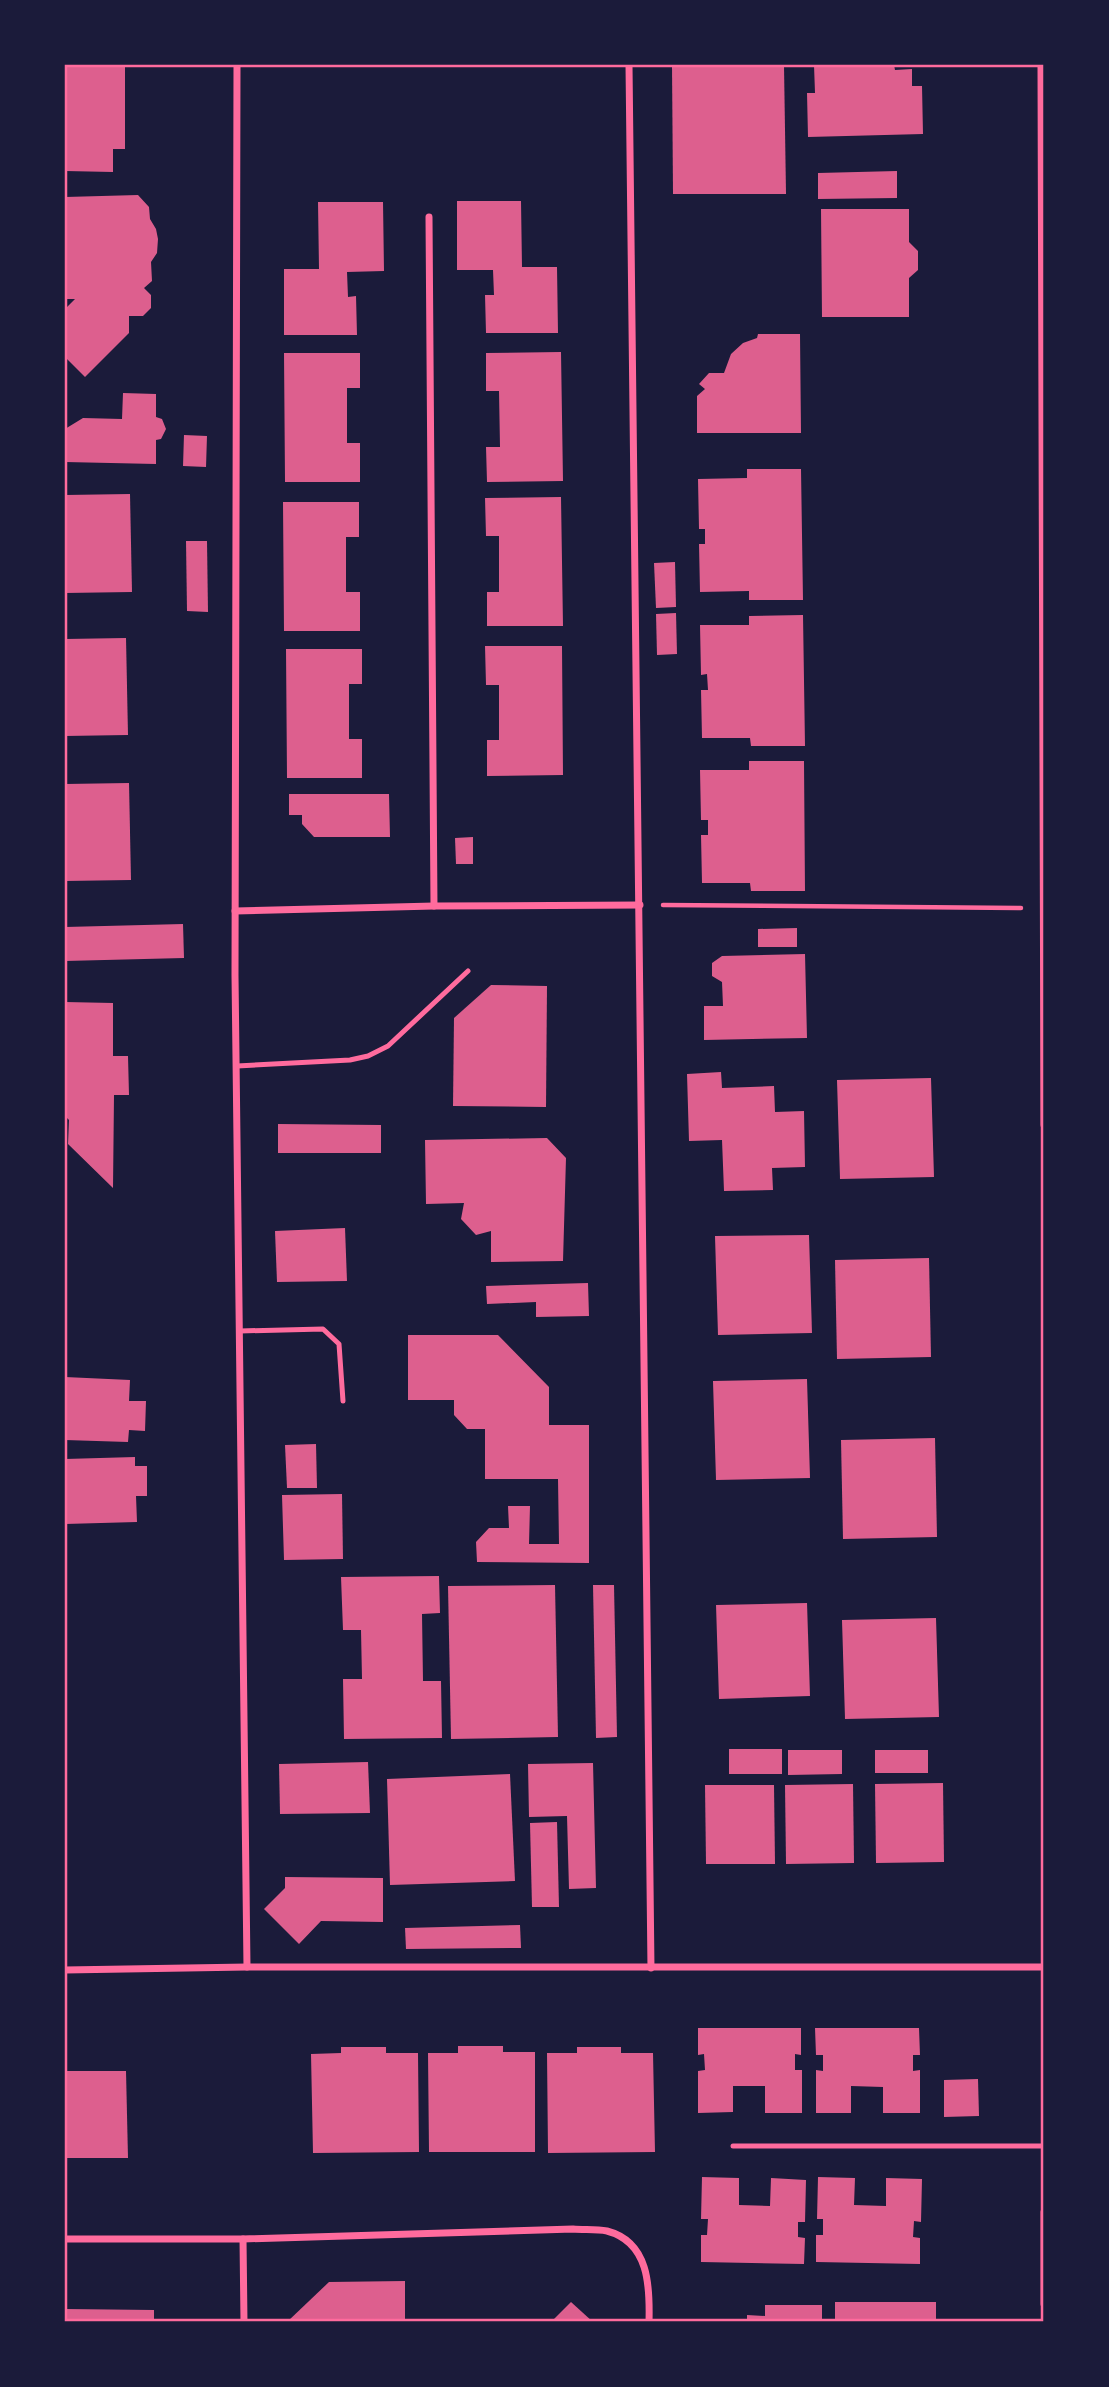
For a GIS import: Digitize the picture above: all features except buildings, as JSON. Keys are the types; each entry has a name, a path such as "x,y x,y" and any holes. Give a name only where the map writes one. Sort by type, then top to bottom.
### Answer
{"street":[{"path":"237,65 235,911 247,1967"},
{"path":"629,65 651,1968"},
{"path":"1041,65 1044,1125"},
{"path":"429,217 434,906"},
{"path":"235,911 640,905"},
{"path":"65,1970 247,1967 1044,1967"},
{"path":"1044,2211 1044,2304"},
{"path":"65,2239 243,2239 606,2231 626,2239 641,2255 650,2291 649,2322"},
{"path":"243,2239 244,2322"}],"lane":[{"path":"237,1066 350,1060 368,1056 388,1045 468,971"},
{"path":"240,1331 323,1329 339,1344 343,1401"},
{"path":"733,2146 1044,2146"}],"path":[{"path":"640,905 1044,908"}]}
